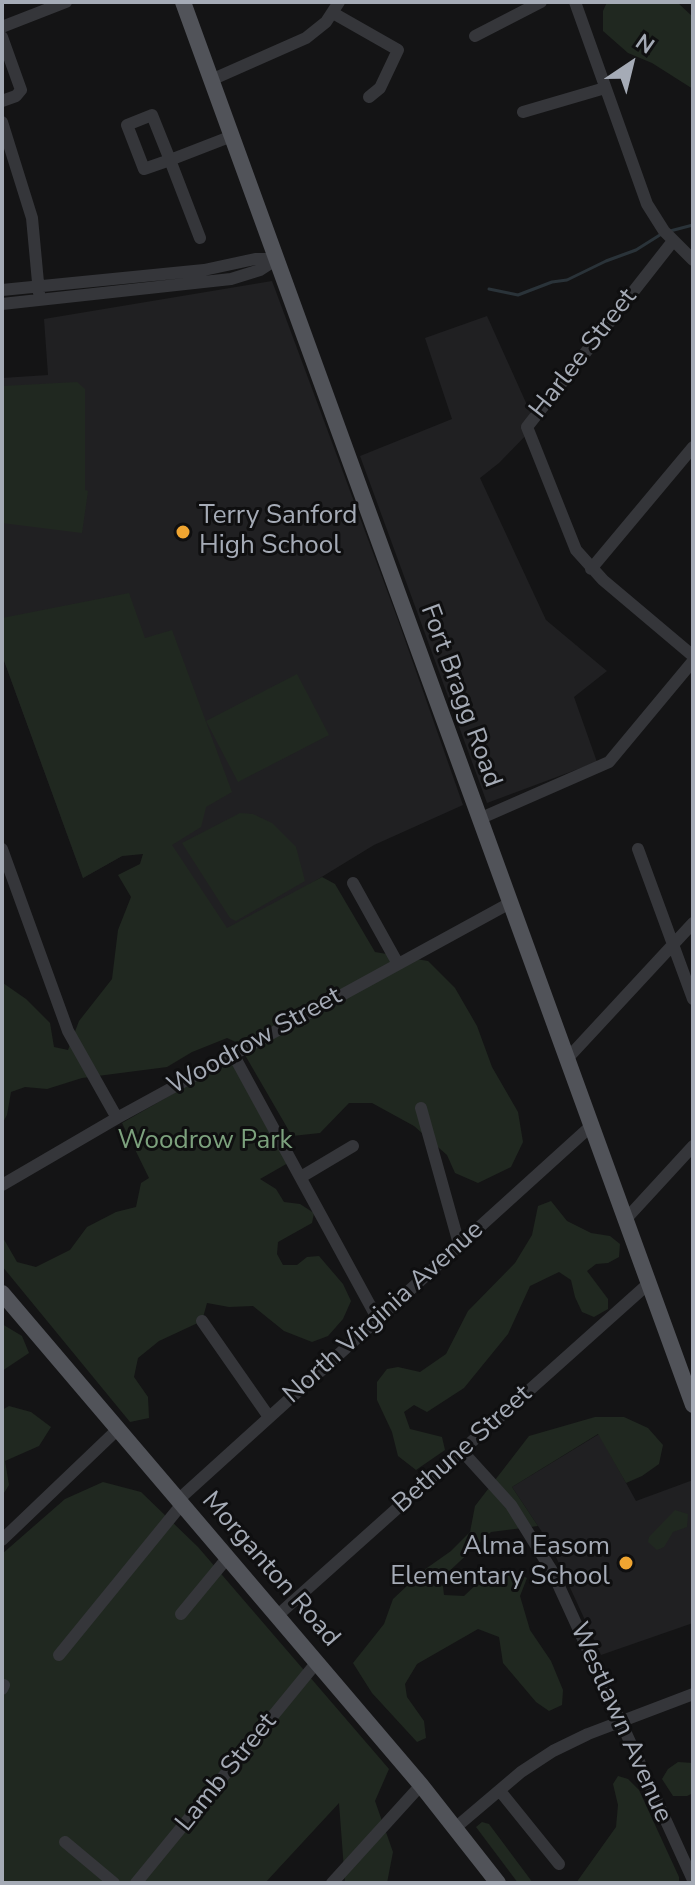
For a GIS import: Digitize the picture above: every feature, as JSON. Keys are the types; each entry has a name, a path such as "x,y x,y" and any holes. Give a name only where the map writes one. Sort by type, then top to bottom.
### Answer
{"main road":[{"name":"Fort Bragg Road","path":"183,2 648,1284 688,1372 693,1405"},
{"name":"Morganton Road","path":"2,1293 421,1785 494,1882"}],"street":[{"path":"2,27 66,2"},
{"path":"475,36 541,2"},
{"path":"575,2 647,204 673,241 693,260"},
{"path":"211,80 306,38 336,8 398,50 380,88 369,97"},
{"path":"2,37 21,90 16,96 2,101"},
{"path":"523,112 605,88"},
{"path":"2,122 32,218 39,294"},
{"path":"200,238 170,160 232,136"},
{"name":"Harlee Street","path":"673,241 527,427 572,544 591,569 693,658"},
{"path":"2,304 39,294 204,270 255,259 277,259"},
{"path":"2,290 39,294"},
{"path":"591,569 693,447"},
{"path":"479,819 609,762 693,658"},
{"path":"2,849 68,1031 117,1118"},
{"path":"638,849 693,999"},
{"path":"353,883 398,964"},
{"name":"Woodrow Street","path":"2,1185 117,1118 510,903"},
{"path":"566,1060 693,923"},
{"path":"233,1054 377,1318"},
{"path":"421,1108 459,1244"},
{"name":"North Virginia Avenue","path":"59,1655 180,1502 377,1318 591,1126"},
{"path":"301,1177 353,1146"},
{"path":"625,1220 693,1146"},
{"name":"Bethune Street","path":"278,1615 648,1284"},
{"path":"202,1321 269,1417"},
{"path":"2,1540 118,1429"},
{"name":"Westlawn Avenue","path":"462,1451 511,1505 540,1548 693,1880"},
{"path":"181,1614 228,1557"},
{"name":"Lamb Street","path":"136,1883 317,1662"},
{"path":"455,1828 521,1772 553,1751 693,1694"},
{"path":"332,1883 421,1785"},
{"path":"500,1791 559,1864"},
{"path":"65,1842 114,1883"}],"shaded area":[{"name":"Terry Sanford High School","path":"272,281 463,805 374,845 230,933 143,853 122,856 83,878 2,655 2,378 48,375 44,319"},
{"path":"487,316 536,425 480,478 546,620 607,671 574,697 597,762 487,803 360,456 452,419 425,338"},
{"name":"Alma Easom Elementary School","path":"599,1434 636,1501 693,1480 693,1623 601,1655 550,1544 512,1487"}],"green space":[{"path":"607,2 677,2 693,17 693,89 652,63 628,53 603,31 603,11"},
{"path":"77,382 85,389 85,490 88,491 82,533 2,523 2,386"},
{"path":"129,593 145,638 172,630 232,792 206,807 201,827 172,845 227,928 322,877 335,884 375,952 428,961 455,988 477,1026 492,1067 518,1112 523,1142 511,1167 478,1183 455,1173 447,1155 414,1126 372,1103 349,1103 320,1133 292,1136 238,1043 227,1038 192,1052 167,1067 82,1078 47,1089 25,1087 11,1092 2,1124 2,978 3,983 26,999 50,1023 54,1047 68,1050 79,1021 112,979 118,930 131,897 118,875 140,864 143,854 122,856 83,878 2,655 2,618"},
{"path":"297,674 329,735 238,782 206,721"},
{"path":"240,813 253,814 272,823 296,847 305,881 236,921 230,918 182,843"},
{"name":"Woodrow Park","path":"232,1060 288,1163 260,1179 276,1189 284,1202 300,1204 314,1213 312,1223 278,1242 277,1254 283,1265 297,1265 307,1257 319,1256 343,1284 351,1301 343,1319 328,1336 312,1342 284,1331 253,1306 229,1307 207,1303 202,1321 159,1341 138,1358 134,1377 148,1397 149,1418 130,1422 2,1266 2,1236 17,1262 36,1267 70,1250 87,1227 116,1212 136,1207 141,1183 149,1178 122,1123"},
{"path":"551,1201 567,1221 591,1233 610,1236 620,1244 619,1257 608,1263 596,1264 587,1271 608,1299 608,1309 594,1317 582,1312 571,1280 559,1272 530,1286 508,1334 464,1388 427,1412 414,1405 404,1412 410,1429 442,1437 445,1450 416,1470 398,1456 392,1432 377,1400 377,1382 387,1369 398,1367 420,1372 446,1354 468,1311 515,1263 532,1235 538,1206"},
{"path":"2,1324 22,1336 29,1353 2,1371"},
{"path":"9,1406 31,1412 51,1427 39,1446 5,1461 9,1485 2,1496 2,1410"},
{"path":"595,1417 624,1417 648,1428 663,1445 659,1464 626,1483 598,1434 512,1487 538,1526 491,1532 442,1578 444,1595 464,1596 482,1579 512,1570 527,1578 520,1596 530,1630 551,1661 563,1690 562,1705 549,1711 536,1702 503,1663 499,1637 478,1629 417,1664 405,1684 407,1697 424,1721 426,1738 417,1742 372,1693 353,1663 384,1624 393,1599 470,1532 475,1506 529,1436"},
{"path":"103,1482 141,1492 198,1547 389,1769 375,1801 393,1852 387,1883 345,1883 339,1803 265,1883 2,1883 2,1554 65,1499"},
{"path":"675,1510 688,1514 687,1527 673,1532 664,1547 657,1550 648,1542 649,1537"},
{"path":"678,1762 693,1763 693,1793 687,1796 673,1796 662,1779 668,1769"},
{"path":"618,1776 628,1779 639,1790 679,1883 576,1883 616,1827 618,1805 613,1784"},
{"path":"482,1822 489,1824 533,1883 518,1883 476,1827"}],"waterway":[{"path":"670,231 693,225"},
{"path":"489,289 518,295 552,282 567,280 636,250 663,233"}],"place":[{"name":"Terry Sanford High School","path":"183,532"},
{"name":"Alma Easom Elementary School","path":"626,1563"}]}
